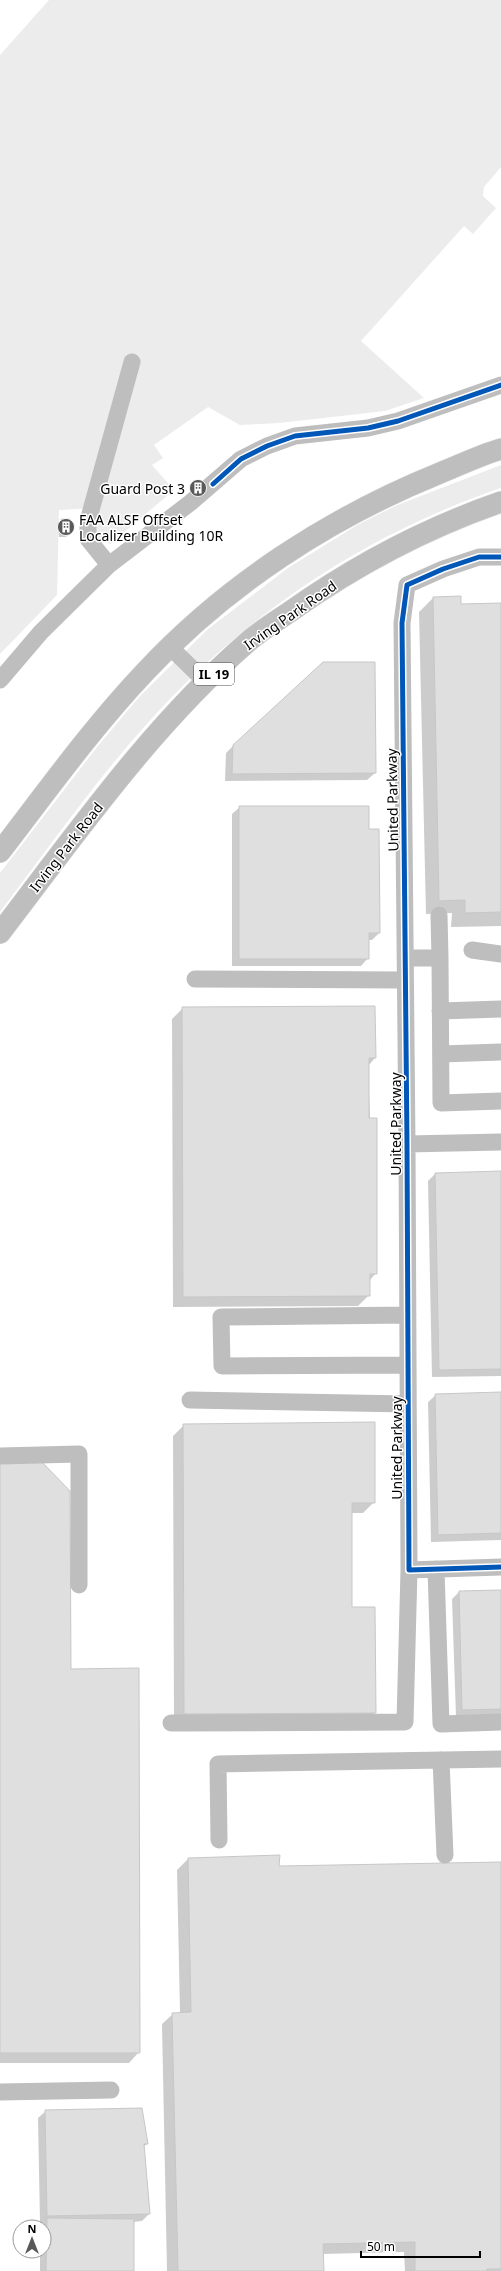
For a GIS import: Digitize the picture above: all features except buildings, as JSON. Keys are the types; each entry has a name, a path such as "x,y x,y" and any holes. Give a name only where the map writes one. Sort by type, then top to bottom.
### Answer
{"main road":[{"path":"0,852 108,713 170,647 233,592 306,540 414,484 501,449"},
{"name":"Irving Park Road","path":"0,933 119,778 160,730 206,682 251,639 314,594 393,548 433,529 501,502"}],"street":[{"path":"109,565 88,539 88,521 132,362"},
{"path":"0,680 41,632 109,565 213,484 241,459 267,446 295,436 368,428 398,421 501,385"},
{"name":"United Parkway","path":"171,1723 405,1722 409,1570 402,623 407,585 443,569 479,557 501,557"},
{"path":"170,647 206,682"},
{"path":"439,915 441,1103 501,1101"},
{"path":"472,950 501,954"},
{"path":"405,958 440,958"},
{"path":"196,979 405,980"},
{"path":"440,1011 501,1009"},
{"path":"441,1054 501,1052"},
{"path":"407,1144 501,1142"},
{"path":"408,1315 221,1318 222,1366 408,1365"},
{"path":"190,1400 408,1404"},
{"path":"0,1456 79,1454 79,1585"},
{"path":"409,1570 501,1567"},
{"path":"436,1569 441,1724 501,1722"},
{"path":"220,1840 218,1764 501,1759"},
{"path":"441,1760 445,1855"},
{"path":"0,2092 112,2090"}],"shaded area":[{"path":"49,0 501,0 501,167 484,187 483,196 496,208 473,234 464,226 361,341 424,398 385,411 279,423 240,425 208,407 154,445 163,458 152,465 174,490 110,544 95,537 95,508 59,510 57,595 0,654 0,55"},
{"path":"501,465 501,488 450,507 353,555 307,584 263,615 222,649 182,686 126,748 89,794 0,912 0,873 97,747 140,696 208,629 288,568 359,524 395,506"}],"cycle path":[{"path":"213,484 241,459 267,446 295,436 368,428 398,421 501,385"},
{"path":"501,557 479,557 443,569 407,585 402,623 409,1570 501,1567"}],"place":[{"name":"Guard Post 3","path":"198,488"},
{"name":"FAA ALSF Offset Localizer Building 10R","path":"66,527"}]}
